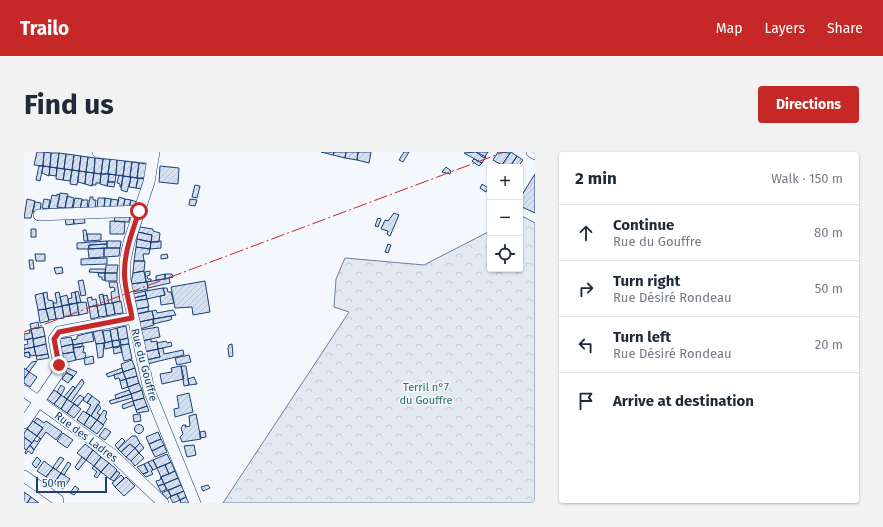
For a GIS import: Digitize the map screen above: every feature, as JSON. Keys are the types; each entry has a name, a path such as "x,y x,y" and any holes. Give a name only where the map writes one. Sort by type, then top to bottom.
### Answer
{"street":[{"path":"98,152 153,155"},
{"name":"Rue du Gouffre","path":"153,155 148,182 129,242 125,261 125,280 132,318 149,390 195,503"},
{"path":"39,215 139,211"},
{"path":"24,422 57,375 59,365 54,339 59,332 132,318"},
{"name":"Rue des Ladres","path":"24,391 113,455 163,503"},
{"path":"24,476 58,500"}],"green space":[{"name":"Terril n°7 du Gouffre","path":"523,217 535,223 535,503 223,503 349,312 334,307 336,279 345,258 424,265 487,233 487,272 523,272"}],"building":[{"path":"37,152 44,152 43,166 34,165"},
{"path":"44,152 51,153 50,167 43,166"},
{"path":"321,152 334,152 333,155"},
{"path":"334,152 346,152 345,158 333,155"},
{"path":"346,152 358,152 357,160 345,158"},
{"path":"358,152 371,152 369,163 357,160"},
{"path":"404,152 409,152 403,162 399,160"},
{"path":"476,152 488,152 484,158"},
{"path":"476,152 486,157 482,163 464,153"},
{"path":"498,152 510,153 503,164 493,160"},
{"path":"511,152 517,156 512,164 503,164"},
{"path":"51,153 59,153 57,168 50,167"},
{"path":"59,153 66,154 64,169 57,168"},
{"path":"66,154 74,155 72,170 64,169"},
{"path":"74,155 81,156 79,171 72,170"},
{"path":"81,156 88,157 86,172 79,171"},
{"path":"517,156 523,160 520,164 512,164"},
{"path":"88,157 95,158 94,173 86,172"},
{"path":"95,158 103,159 101,174 94,173"},
{"path":"103,159 110,159 108,174 101,174"},
{"path":"110,159 117,160 116,175 108,174"},
{"path":"474,159 482,163 479,166 472,161"},
{"path":"117,160 125,161 123,176 116,175"},
{"path":"125,161 132,162 130,177 123,176"},
{"path":"132,162 139,163 137,178 130,177"},
{"path":"139,163 147,164 145,179 137,178"},
{"path":"39,166 43,166 40,181 36,180"},
{"path":"43,166 50,167 49,176 42,173"},
{"path":"160,166 179,168 178,184 159,182"},
{"path":"50,167 57,168 56,176 49,175"},
{"path":"446,167 451,171 450,174 442,172"},
{"path":"57,168 65,169 63,180 56,179"},
{"path":"65,169 72,170 70,181 63,180"},
{"path":"72,170 79,171 77,185 70,184"},
{"path":"79,171 86,172 85,184 78,182"},
{"path":"86,172 94,173 92,186 85,184"},
{"path":"94,173 101,174 100,183 92,185"},
{"path":"101,174 109,174 107,186 100,184"},
{"path":"109,174 116,175 115,182 108,182"},
{"path":"535,174 535,213 523,207 523,193"},
{"path":"119,175 123,176 121,187 120,184 117,183"},
{"path":"123,176 131,177 127,192 121,190"},
{"path":"131,177 138,178 136,188 129,187"},
{"path":"138,178 145,178 141,189 136,188"},
{"path":"108,182 115,182 114,187 107,186"},
{"path":"482,184 487,187 487,190 486,192 480,188"},
{"path":"195,185 200,186 197,198 192,197"},
{"path":"60,193 68,194 65,208 57,207"},
{"path":"57,194 60,195 57,209 49,209 52,195 57,196"},
{"path":"67,196 74,198 72,208 65,208"},
{"path":"90,197 93,197 93,200 96,200 95,208 88,209"},
{"path":"119,197 125,199 123,208 117,208"},
{"path":"75,198 82,199 80,209 73,208"},
{"path":"98,198 105,198 104,208 97,208"},
{"path":"105,198 111,199 110,208 104,208"},
{"path":"27,199 35,201 31,218 24,218"},
{"path":"44,199 50,200 48,209 42,208"},
{"path":"111,199 118,200 117,208 110,208"},
{"path":"125,199 131,200 129,208 123,208"},
{"path":"190,199 197,200 195,206 189,205"},
{"path":"82,200 88,200 87,209 80,209"},
{"path":"131,200 137,202 135,209 129,208"},
{"path":"35,202 41,203 40,212 33,212"},
{"path":"394,213 399,215 390,236 387,234 388,231 381,229 385,220 388,221"},
{"path":"116,214 130,214 129,222 114,221"},
{"path":"84,215 85,223 74,224 73,216"},
{"path":"73,216 74,224 66,225 65,217"},
{"path":"378,218 381,219 378,227 375,226"},
{"path":"110,221 125,222 124,234 110,234"},
{"path":"140,227 153,229 153,231 160,233 159,242 151,242 152,235 138,232"},
{"path":"31,229 36,229 36,237 31,237"},
{"path":"83,230 86,230 88,241 84,241"},
{"path":"138,232 152,235 151,242 137,239"},
{"path":"87,234 101,234 101,240 88,241"},
{"path":"137,239 151,242 150,249 136,247"},
{"path":"107,241 121,241 120,248 107,248"},
{"path":"107,241 107,244 89,245 88,249 77,249 77,243"},
{"path":"161,241 161,248 150,249 151,242"},
{"path":"107,244 107,248 89,249 89,245"},
{"path":"388,244 391,245 388,253 385,252"},
{"path":"136,247 150,249 149,254 143,254 144,261 134,261"},
{"path":"104,248 120,248 119,256 104,257"},
{"path":"104,248 104,257 89,258 88,249"},
{"path":"35,254 45,254 45,261 36,261"},
{"path":"167,254 168,258 161,259 161,255"},
{"path":"107,258 107,264 81,265 81,259"},
{"path":"29,260 33,260 34,269 30,269"},
{"path":"134,261 145,261 144,271 133,273"},
{"path":"106,265 118,265 117,273 105,273"},
{"path":"62,267 63,273 56,274 54,268"},
{"path":"90,269 106,269 105,273 89,272"},
{"path":"144,271 146,282 131,284 133,273"},
{"path":"150,271 150,275 147,276 148,279 151,279 151,281 146,282 145,272"},
{"path":"98,273 105,273 105,280 102,280 102,277 99,277"},
{"path":"105,273 117,273 117,281 105,281"},
{"path":"165,274 165,279 156,280 156,276"},
{"path":"165,274 172,274 173,277 165,279"},
{"path":"169,278 170,283 148,288 147,282"},
{"path":"83,280 86,295 81,296 78,281"},
{"path":"205,281 210,312 193,315 192,307 175,308 171,287"},
{"path":"109,282 117,282 120,301 112,303 111,292 115,291 114,287 110,288"},
{"path":"147,282 148,289 133,292 131,284"},
{"path":"163,288 165,295 147,299 145,291"},
{"path":"163,288 167,288 168,292 171,292 174,303 161,305 160,296 165,295"},
{"path":"78,291 81,302 77,303 75,292"},
{"path":"145,291 146,295 134,298 133,294"},
{"path":"47,292 48,300 53,301 54,307 46,309 43,293"},
{"path":"59,292 62,306 54,308 53,303 57,303 55,293"},
{"path":"75,292 77,303 69,305 68,299 72,298 71,293"},
{"path":"43,293 46,309 38,310 35,295"},
{"path":"103,294 105,304 101,305 99,295"},
{"path":"67,295 69,305 62,306 60,297"},
{"path":"107,295 109,303 105,304 103,296"},
{"path":"146,295 147,299 135,301 134,298"},
{"path":"92,297 92,300 96,299 97,305 89,307 87,298"},
{"path":"147,299 149,307 137,309 135,301"},
{"path":"121,301 123,313 115,314 113,303"},
{"path":"86,302 88,313 79,315 77,303"},
{"path":"77,303 79,315 71,316 69,304"},
{"path":"113,303 115,314 107,316 105,304"},
{"path":"69,304 71,316 64,317 62,306"},
{"path":"105,304 107,316 99,317 97,306"},
{"path":"62,306 64,318 56,319 54,308"},
{"path":"97,306 99,317 91,319 89,307"},
{"path":"54,307 56,319 49,320 46,309"},
{"path":"148,307 149,311 137,314 137,309"},
{"path":"46,309 49,321 40,323 38,310"},
{"path":"156,310 157,313 173,310 176,315 154,319 152,311"},
{"path":"152,311 154,319 139,322 137,314"},
{"path":"171,316 172,319 170,320 153,324 153,319"},
{"path":"153,319 154,325 140,329 139,322"},
{"path":"38,322 39,328 31,329 30,324"},
{"path":"126,326 128,338 119,340 117,328"},
{"path":"43,327 45,336 33,339 31,329"},
{"path":"158,327 160,337 142,341 140,330"},
{"path":"117,328 119,340 112,341 110,330"},
{"path":"29,330 31,330 33,338 24,340 24,334 30,333"},
{"path":"102,330 105,343 96,344 93,332"},
{"path":"110,330 112,341 105,343 103,331"},
{"path":"92,332 94,341 73,345 72,340 77,339 77,336"},
{"path":"45,336 46,344 34,347 33,339"},
{"path":"71,337 73,344 61,347 59,339"},
{"path":"33,338 34,347 24,349 24,345 28,344 27,340"},
{"path":"128,338 129,344 121,345 120,340"},
{"path":"151,339 151,342 157,341 158,349 144,352 142,341"},
{"path":"114,340 118,340 120,344 118,348 114,348 112,346 112,342"},
{"path":"112,341 113,347 105,349 104,343"},
{"path":"166,341 167,343 171,342 172,346 158,349 157,343"},
{"path":"83,343 81,347 73,348 73,345"},
{"path":"104,343 103,357 98,358 96,344"},
{"path":"46,344 48,354 36,356 34,347"},
{"path":"73,344 74,352 62,354 61,347"},
{"path":"129,344 132,359 124,361 120,345"},
{"path":"232,344 233,356 229,357 228,348 229,345"},
{"path":"84,346 83,353 85,352 86,358 76,360 73,348"},
{"path":"121,346 122,352 114,354 113,347"},
{"path":"34,347 36,355 31,356 29,352 24,353 24,349"},
{"path":"163,348 164,354 183,350 184,355 147,364 146,360 160,357 158,349"},
{"path":"158,349 160,357 146,360 144,352"},
{"path":"29,352 30,358 24,356 24,353"},
{"path":"74,352 76,360 64,363 62,354"},
{"path":"48,354 49,358 37,360 36,356"},
{"path":"189,355 191,362 177,365 175,358"},
{"path":"93,356 94,363 85,365 84,358"},
{"path":"132,360 135,368 123,372 121,364"},
{"path":"37,361 29,372 26,369 32,362"},
{"path":"181,366 184,379 162,384 160,374 172,372 171,368"},
{"path":"181,366 186,366 189,385 184,386"},
{"path":"65,367 77,372 71,380 73,376 66,372"},
{"path":"24,368 29,372 24,379"},
{"path":"122,368 123,372 108,377 106,374"},
{"path":"135,368 137,376 126,379 123,372"},
{"path":"29,372 37,377 30,387 24,383 24,379"},
{"path":"123,372 126,379 120,381 119,378 115,379 114,375"},
{"path":"66,373 73,376 68,383 62,379"},
{"path":"137,376 139,383 128,387 126,379"},
{"path":"194,377 197,384 189,385 188,379"},
{"path":"82,379 84,383 71,402 67,399"},
{"path":"126,379 128,387 122,389 120,381"},
{"path":"139,383 142,390 131,394 128,387"},
{"path":"61,385 65,388 61,395 57,392"},
{"path":"73,386 75,388 67,399 64,397"},
{"path":"54,390 61,395 54,404 47,399"},
{"path":"129,390 131,394 116,399 115,395"},
{"path":"142,390 144,398 133,401 131,394"},
{"path":"88,393 92,396 87,403 83,400"},
{"path":"189,393 193,412 175,417 174,409 179,408 177,396"},
{"path":"131,394 132,398 111,404 109,401"},
{"path":"61,395 67,399 61,409 54,404"},
{"path":"80,395 84,398 78,406 73,403"},
{"path":"92,396 100,402 91,416 86,413 91,405 87,403"},
{"path":"144,398 147,406 136,410 133,401"},
{"path":"67,399 74,404 67,413 61,409"},
{"path":"133,401 134,405 123,409 122,405"},
{"path":"74,404 81,409 74,418 67,413"},
{"path":"98,404 101,408 97,413 100,415 97,420 91,416"},
{"path":"147,406 149,411 137,413 136,410"},
{"path":"104,410 107,412 105,417 107,419 103,425 97,420"},
{"path":"83,411 90,415 84,425 77,420"},
{"path":"140,414 141,421 134,422 133,415"},
{"path":"196,414 201,439 182,442 180,437 183,434 181,428 183,425 186,425 185,427 190,426 189,416"},
{"path":"90,415 97,420 90,429 84,425"},
{"path":"37,418 44,423 46,421 62,432 56,440 46,432 41,439 37,436 43,428 34,422"},
{"path":"97,420 104,425 97,434 90,429"},
{"path":"33,421 43,428 37,436 27,429"},
{"path":"137,425 141,425 143,429 141,433 137,433 135,431 135,427"},
{"path":"105,428 111,432 105,440 99,436"},
{"path":"27,429 37,436 32,443 24,437 24,433"},
{"path":"205,431 206,437 200,438 200,432"},
{"path":"158,432 161,439 149,444 146,437"},
{"path":"63,433 73,440 67,448 57,441"},
{"path":"132,436 136,436 140,443 135,448 130,444 121,452 118,449"},
{"path":"24,437 32,443 26,450 24,448"},
{"path":"40,438 41,439 34,450 30,445 34,440 37,442"},
{"path":"122,438 125,441 118,449 115,445"},
{"path":"161,439 164,445 152,451 149,444"},
{"path":"140,443 144,448 139,453 135,448"},
{"path":"85,444 93,450 86,460 77,453"},
{"path":"130,444 135,448 126,457 121,452"},
{"path":"30,445 34,450 32,454 28,451 26,454 25,452"},
{"path":"164,445 167,452 155,457 152,451"},
{"path":"194,445 196,455 187,457 184,446"},
{"path":"135,448 139,453 131,461 126,457"},
{"path":"93,450 101,457 94,466 86,460"},
{"path":"139,453 144,458 135,466 131,461"},
{"path":"167,454 171,462 157,468 153,460"},
{"path":"37,457 41,461 36,468 32,464"},
{"path":"60,457 64,459 56,470 53,467"},
{"path":"82,457 86,460 78,470 75,467"},
{"path":"101,457 109,463 101,472 94,466"},
{"path":"153,460 157,468 153,470 148,462"},
{"path":"44,461 53,468 46,477 37,471"},
{"path":"68,462 71,464 64,475 61,473"},
{"path":"148,462 153,470 151,471 153,474 146,477 143,474 148,472 144,464"},
{"path":"171,462 175,471 169,474 165,465"},
{"path":"109,463 117,470 110,479 101,472"},
{"path":"144,464 148,472 143,474 137,467"},
{"path":"165,465 169,474 161,477 157,468"},
{"path":"94,466 101,472 97,478 94,476 97,472 92,468"},
{"path":"53,468 61,473 54,483 46,477"},
{"path":"117,471 120,473 114,481 110,479"},
{"path":"175,471 178,478 164,484 161,477"},
{"path":"61,473 70,479 63,489 54,483"},
{"path":"121,475 124,478 115,487 112,483"},
{"path":"126,477 135,486 124,496 115,487"},
{"path":"161,477 164,484 158,486 156,481 160,480"},
{"path":"178,478 181,485 167,491 164,484"},
{"path":"164,484 167,489 161,492 158,486"},
{"path":"181,485 184,491 171,496 168,490"},
{"path":"208,485 210,488 203,491 201,487"},
{"path":"75,486 79,489 74,495 70,493"},
{"path":"168,490 171,496 167,499 162,493"},
{"path":"184,491 186,497 180,500 177,494"},
{"path":"24,492 31,497 27,503 24,503"},
{"path":"177,494 180,500 173,503 170,497"},
{"path":"31,497 39,503 27,503"},
{"path":"186,497 189,503 181,503 180,500"}],"power":[{"path":"24,332 504,152"}],"route":[{"path":"59,365 54,339 59,332 132,318 125,280 125,261 129,242 139,211"}]}
